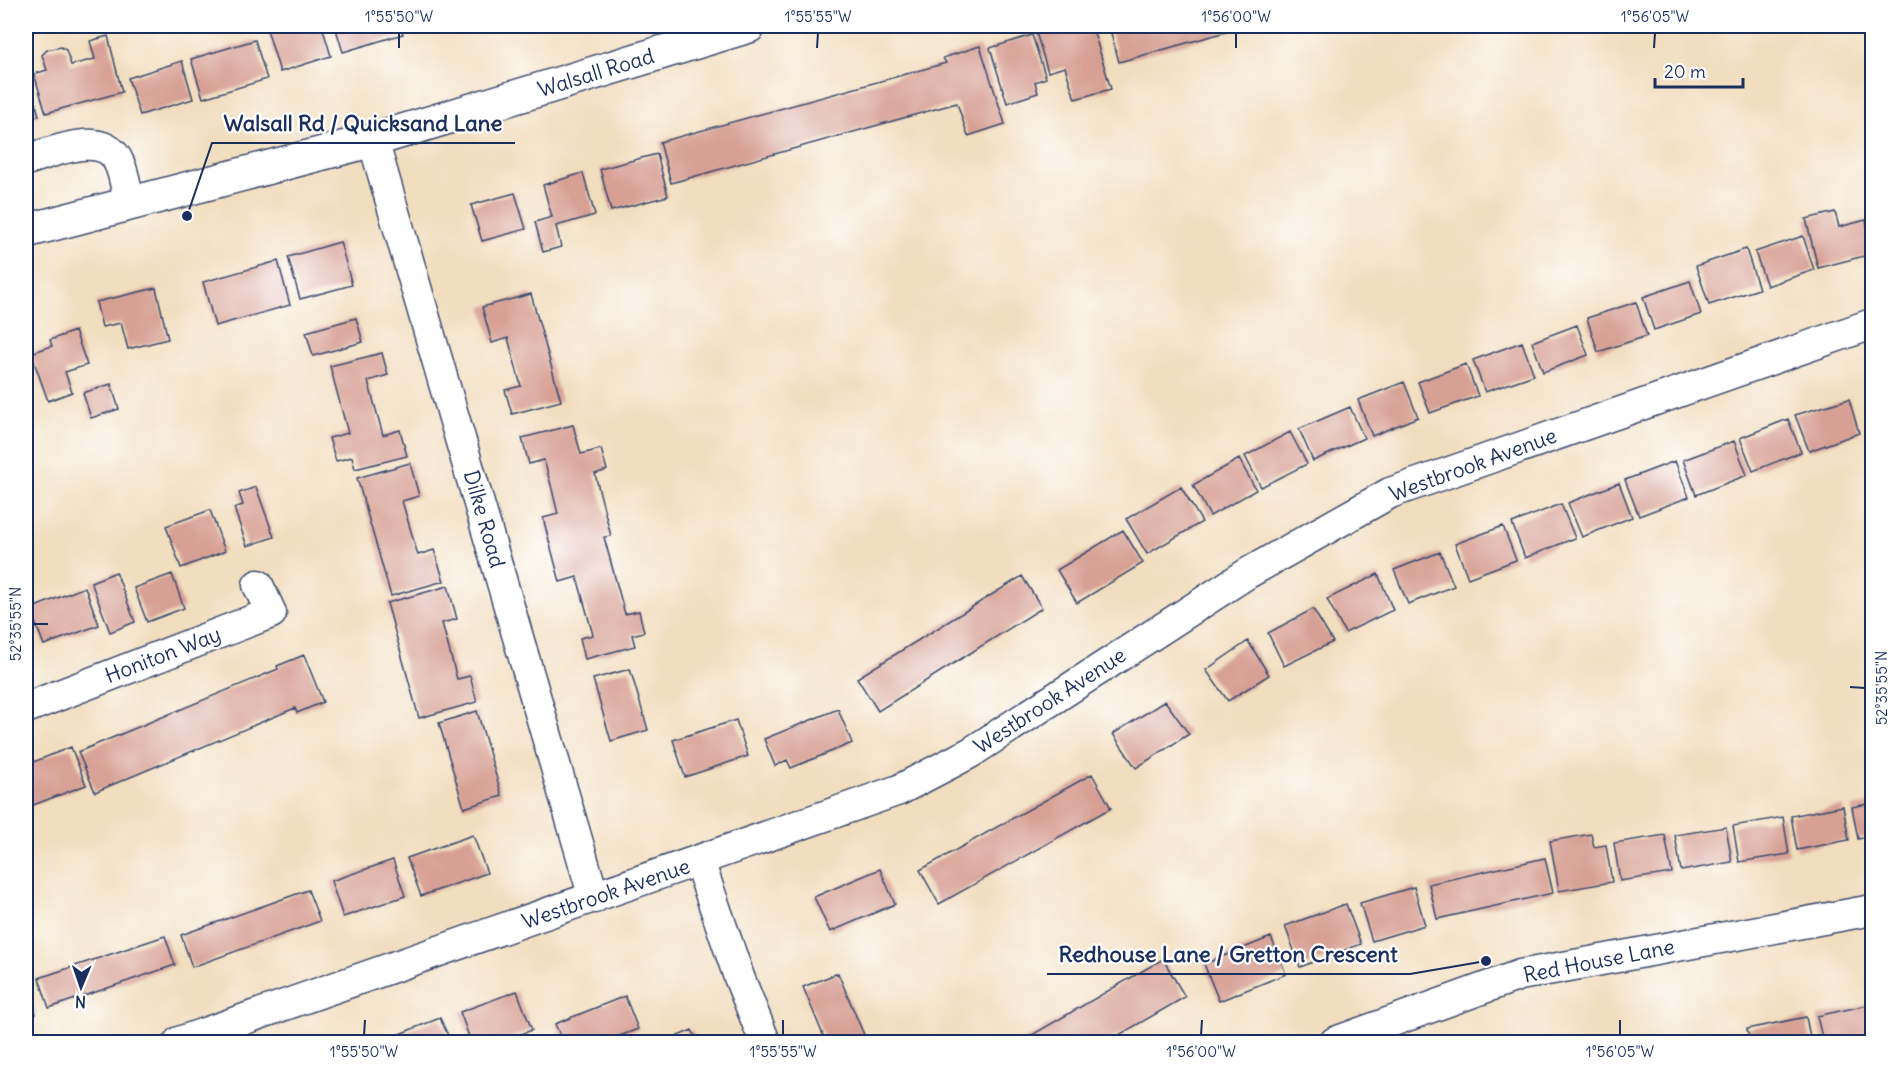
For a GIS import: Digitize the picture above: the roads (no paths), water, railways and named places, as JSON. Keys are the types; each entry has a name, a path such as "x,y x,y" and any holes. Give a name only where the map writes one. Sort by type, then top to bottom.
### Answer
{"main road":[{"name":"Walsall Road","path":"26,231 373,140 749,26"}],"street":[{"name":"Dilke Road","path":"373,140 594,898"},
{"path":"26,160 80,144 96,144 109,150 119,161 129,204"},
{"name":"Westbrook Avenue","path":"198,1040 899,790 970,753 1248,573 1390,493 1872,324"},
{"name":"Honiton Way","path":"26,708 271,613 258,585"},
{"path":"699,861 739,977 765,1042"},
{"name":"Red House Lane","path":"1335,1042 1520,975 1872,910"}],"place":[{"name":"Walsall Rd / Quicksand Lane","path":"187,216"},
{"name":"Redhouse Lane / Gretton Crescent","path":"1486,961"}]}
